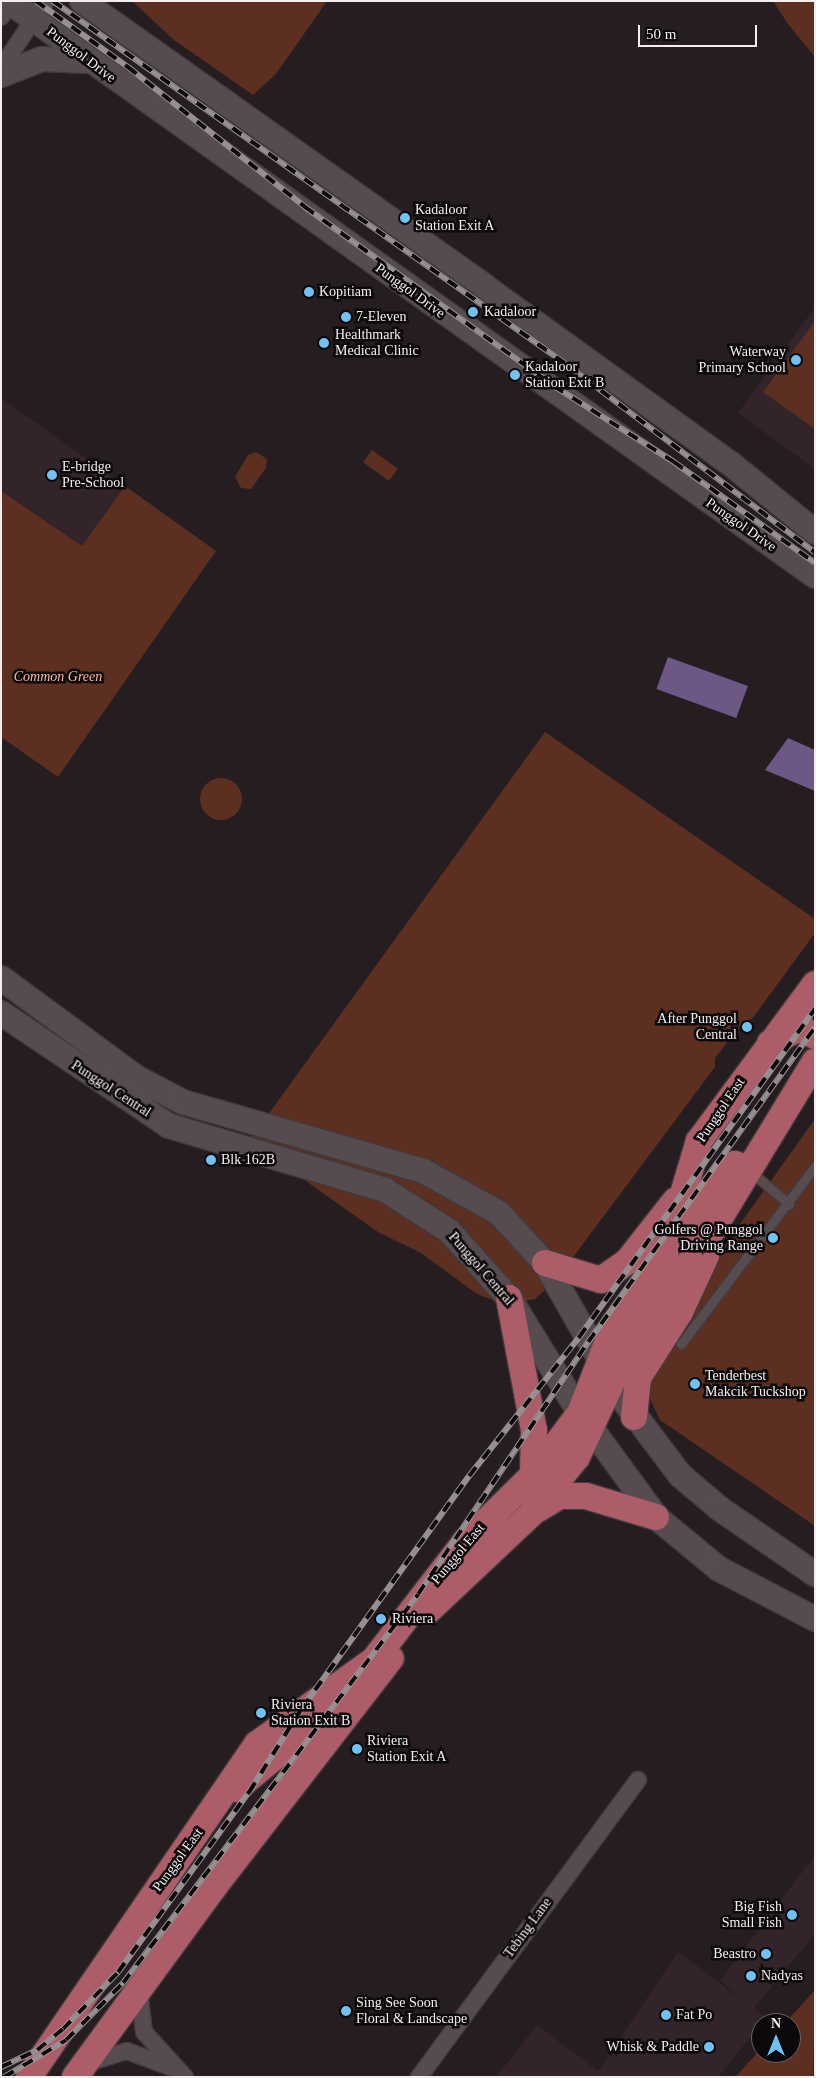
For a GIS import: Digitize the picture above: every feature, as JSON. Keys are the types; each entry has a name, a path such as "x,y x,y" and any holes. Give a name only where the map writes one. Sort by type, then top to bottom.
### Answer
{"main road":[{"path":"82,1 120,31 499,296 731,464 815,532"},
{"path":"106,1 120,31"},
{"name":"Punggol Drive","path":"8,6 40,10 88,60 815,576"},
{"path":"1,75 42,59 88,60"},
{"name":"Punggol Central","path":"1,978 137,1078 183,1102 423,1171 499,1213 545,1263 634,1417 686,1480 720,1509 815,1574"},
{"name":"Punggol East","path":"80,2071 252,1839 429,1609 531,1514 576,1457 585,1421 606,1369 615,1323 665,1254 699,1140 765,1046 815,984"},
{"name":"Punggol Central","path":"1,1013 169,1126 385,1190 450,1231 509,1298 585,1421 656,1517 719,1569 815,1619"},
{"path":"765,1046 800,1028 815,1036"},
{"name":"Punggol East","path":"606,1369 642,1325 710,1234 747,1168 812,1063"},
{"path":"665,1254 725,1171 735,1164 747,1168"},
{"path":"545,1263 601,1280 627,1262 684,1190"},
{"path":"634,1417 638,1378 704,1267 710,1234"},
{"path":"509,1298 534,1430 533,1475"},
{"name":"Punggol East","path":"29,2077 220,1802 257,1744 374,1660 464,1543 585,1421"},
{"path":"531,1514 560,1496 586,1496 656,1517"},
{"path":"220,1802 242,1800 250,1805 254,1812 252,1839"}],"street":[{"path":"1,68 40,10"},
{"name":"Tebing Lane","path":"419,2077 638,1780"},
{"path":"139,1990 144,2032 179,2072"},
{"path":"80,2071 128,2051 179,2072"}],"lane":[{"path":"681,1344 789,1204 815,1166"},
{"path":"747,1168 789,1204"}],"shaded area":[{"name":"Waterway Primary School","path":"815,307 815,469 738,413"},
{"path":"1,398 125,486 82,546 1,491"},
{"path":"668,657 748,686 736,718 656,689"},
{"path":"788,738 815,750 815,791 765,770"},
{"path":"815,1855 815,1934 754,2008 760,2013 751,2013 751,2036 718,2077 496,2077 537,2025 598,2071 678,1952 745,2002 720,1981"}],"green space":[{"path":"132,1 327,1 276,74 253,95 174,40"},
{"path":"773,1 815,1 815,57 788,24"},
{"path":"815,321 815,429 763,392"},
{"path":"372,450 398,469 389,481 363,462"},
{"path":"256,452 267,459 266,468 251,489 241,488 235,477 248,455"},
{"name":"Common Green","path":"125,486 216,551 58,777 1,737 1,491 82,546"},
{"path":"545,732 815,919 815,933 752,1019 743,1022 715,1058 715,1067 556,1280 535,1299 506,1305 477,1294 421,1253 378,1232 249,1141"},
{"path":"221,778 236,784 242,799 236,814 221,820 206,814 200,799 206,784"},
{"name":"Golfers @ Punggol Driving Range","path":"815,1119 815,1526 660,1420 644,1386 646,1356"},
{"path":"815,1990 813,2077 735,2077 751,2060 751,2063 801,2063 801,2013 794,2013"}],"railway":[{"path":"36,1 128,67 305,207 554,386 674,462 815,563"},
{"path":"53,1 566,364 815,552"},
{"path":"1,2067 37,2050 63,2029 118,1972 249,1792 302,1708 469,1476 579,1337 815,1009"},
{"path":"4,2077 66,2040 123,1983 418,1594 588,1342 815,1027"}],"place":[{"name":"Kadaloor Station Exit A","path":"405,218"},
{"name":"Kopitiam","path":"309,292"},
{"name":"Kadaloor","path":"473,312"},
{"name":"7-Eleven","path":"346,317"},
{"name":"Healthmark Medical Clinic","path":"324,343"},
{"name":"Waterway Primary School","path":"796,360"},
{"name":"Kadaloor Station Exit B","path":"515,375"},
{"name":"E-bridge Pre-School","path":"52,475"},
{"name":"After Punggol Central","path":"747,1027"},
{"name":"Blk 162B","path":"211,1160"},
{"name":"Golfers @ Punggol Driving Range","path":"773,1238"},
{"name":"Tenderbest Makcik Tuckshop","path":"695,1384"},
{"name":"Riviera","path":"381,1619"},
{"name":"Riviera Station Exit B","path":"261,1713"},
{"name":"Riviera Station Exit A","path":"357,1749"},
{"name":"Big Fish Small Fish","path":"792,1915"},
{"name":"Beastro","path":"766,1954"},
{"name":"Nadyas","path":"751,1976"},
{"name":"Sing See Soon Floral & Landscape","path":"346,2011"},
{"name":"Fat Po","path":"666,2015"},
{"name":"Whisk & Paddle","path":"709,2047"}]}
